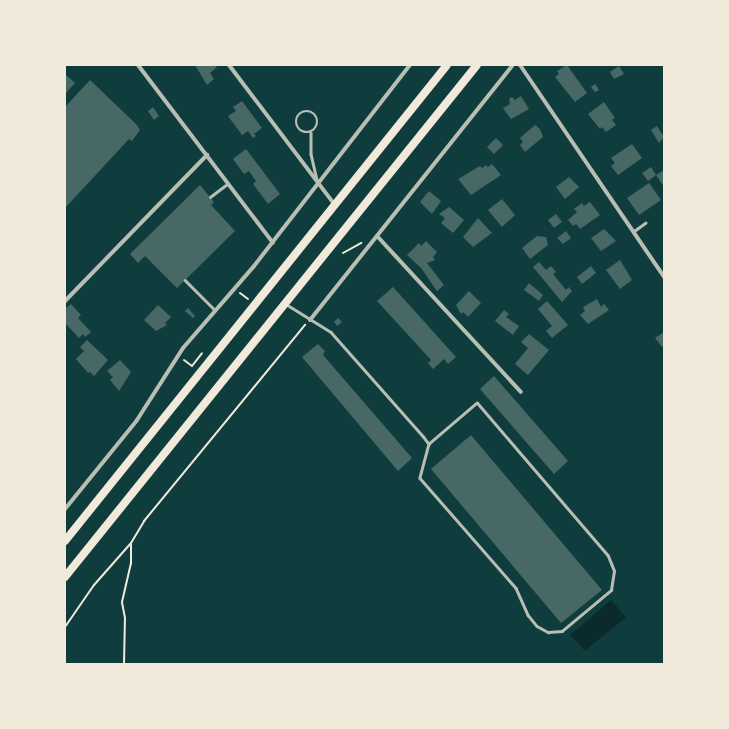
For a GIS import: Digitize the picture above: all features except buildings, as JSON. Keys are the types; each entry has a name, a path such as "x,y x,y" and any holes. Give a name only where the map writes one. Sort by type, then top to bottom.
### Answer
{"main road":[{"path":"65,542 447,65"},
{"path":"65,577 477,65"}],"street":[{"path":"138,65 273,243"},
{"path":"229,65 335,205"},
{"path":"310,320 513,65"},
{"path":"520,65 664,277"},
{"path":"65,509 137,420 178,356 273,243 317,182 409,66"},
{"path":"65,301 207,155"},
{"path":"377,236 521,392"}],"lane":[{"path":"311,133 303,133 297,128 297,117 302,112 313,112 317,118 316,128 311,133 311,154 317,182"},
{"path":"210,197 227,184"},
{"path":"634,231 645,223"},
{"path":"185,280 216,310"},
{"path":"285,304 331,332 429,444"},
{"path":"477,403 608,556 614,571 611,590 562,631 548,632 537,626 528,615 516,588 420,478 429,444 477,403"}],"path":[{"path":"234,289 249,300"},
{"path":"65,627 94,585 131,543 144,521 310,320"},
{"path":"178,356 192,366 205,349"},
{"path":"124,664 126,618 122,602 131,564 131,543"}],"water":[{"path":"611,600 626,617 585,651 570,635"}]}
